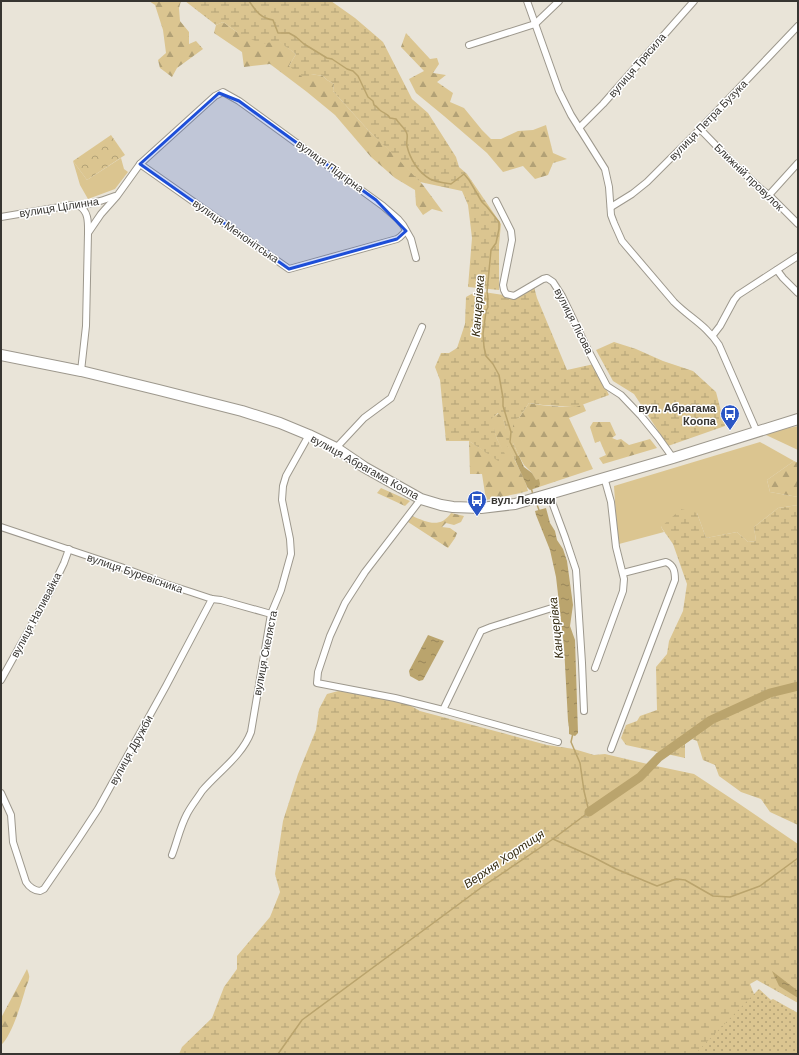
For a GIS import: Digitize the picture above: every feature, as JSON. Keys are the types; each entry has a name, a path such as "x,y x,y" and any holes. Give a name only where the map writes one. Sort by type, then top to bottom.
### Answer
{"main road":[{"name":"вулиця Абрагама Коопа","path":"1,355 81,371 159,390 242,411 280,423 310,435 336,448 364,467 421,498 441,505 453,507 481,508 515,504 673,458 798,419"}],"street":[{"path":"527,1 559,91 570,115 604,169 607,177 612,215 622,241 674,302 713,335 719,345 757,432"},
{"path":"470,45 535,24 559,1"},
{"name":"вулиця Трясила","path":"579,128 603,104 694,1"},
{"name":"вулиця Петра Бузука","path":"611,207 632,194 647,182 700,129 798,26"},
{"name":"вулиця Підгірна","path":"140,164 215,96 223,92 239,101 376,200 403,225 411,239 416,258"},
{"name":"Ближній провулок","path":"700,129 733,163 769,195 798,224"},
{"path":"769,195 798,163"},
{"path":"88,233 140,164"},
{"name":"вулиця Менонітська","path":"140,164 289,269 397,239 400,238 406,231"},
{"name":"вулиця Цілинна","path":"1,217 72,205 79,206 117,196"},
{"name":"вулиця Лісова","path":"496,201 511,231 512,240 503,285 506,294 514,296 543,279 547,278 553,282 562,296 604,382 607,386 621,395 641,416 673,458"},
{"path":"79,206 83,207 88,219 86,326 81,371"},
{"path":"713,335 738,295 798,256"},
{"path":"777,270 798,293"},
{"path":"336,448 364,418 391,398 422,327"},
{"name":"вулиця Скеляста","path":"172,855 183,821 192,806 210,783 231,762 249,738 254,718 271,614 281,590 291,554 290,539 282,500 283,486 286,476 310,435"},
{"path":"595,668 624,591 623,573 616,547 610,502 604,477"},
{"path":"550,494 576,570 584,711"},
{"path":"421,498 365,572 345,603 328,642 318,672 317,683 395,698 558,742"},
{"name":"вулиця Буревісника","path":"1,527 212,599 271,614"},
{"name":"вулиця Наливайка","path":"1,680 52,588 69,549"},
{"path":"611,749 675,580 674,571 671,564 666,562 623,573"},
{"name":"вулиця Дружби","path":"1,793 11,815 13,842 26,882 28,885 40,891 44,888 98,809 212,599"},
{"path":"443,710 481,631 556,607"}],"highlighted area":[{"path":"219,93 239,101 376,200 406,231 397,239 289,269 140,164"}],"green space":[{"path":"149,1 181,1 179,8 180,21 189,32 189,44 196,41 203,49 177,68 172,77 160,68 158,60 166,53 163,30 155,5"},
{"path":"185,1 331,1 355,18 383,42 412,99 428,113 456,157 459,167 467,174 501,224 499,245 499,290 468,287 472,238 468,205 462,191 420,182 368,130 333,91 334,84 323,76 311,74 306,80 289,66 296,54 278,41 261,44 237,32 223,22 216,25"},
{"path":"223,22 237,32 279,41 296,54 289,66 311,74 323,76 334,84 333,91 368,130 400,160 423,185 443,212 432,209 423,215 416,205 415,190 395,178 371,157 335,115 270,64 244,67 242,52 214,33 216,25"},
{"path":"406,33 430,59 437,58 439,64 433,73 446,75 437,82 453,93 450,102 464,108 491,139 501,139 518,131 533,130 546,125 553,153 567,159 553,163 548,175 535,179 523,166 503,172 487,153 416,93 409,79 424,71 401,47"},
{"path":"111,135 125,155 87,180 73,161"},
{"path":"121,158 124,169 128,172 115,189 88,199 80,185 73,161 87,180"},
{"path":"534,287 537,298 567,370 594,364 609,395 576,407 529,403 519,418 513,420 513,443 519,456 516,455 516,462 508,447 504,421 498,413 491,419 497,439 506,456 501,463 469,441 446,441 440,380 435,367 441,353 449,353 457,348 465,324 466,297 477,291 516,297"},
{"path":"614,342 693,371 716,392 725,426 668,446 634,394 613,381 596,350"},
{"path":"529,403 563,407 583,404 586,411 569,418 593,469 539,487 532,473 524,465 513,443 513,419 519,418"},
{"path":"499,413 503,418 506,429 508,446 525,481 528,491 486,500 482,474 470,474 469,441 501,462 505,456 490,419"},
{"path":"593,422 610,422 616,435 612,438 617,440 621,439 629,445 650,439 657,448 603,464 599,458 606,455 600,441 595,443 590,427"},
{"path":"798,426 798,450 766,435 777,430"},
{"path":"760,442 794,461 767,480 770,492 798,497 798,505 778,508 754,527 756,541 748,542 737,532 706,538 697,513 661,527 664,532 619,544 614,486"},
{"path":"794,461 798,463 798,497 770,492 767,480"},
{"path":"381,488 410,501 405,506 377,493"},
{"path":"798,505 798,825 770,812 761,799 741,792 719,776 715,765 703,760 697,741 692,739 685,744 685,758 626,745 621,738 626,725 637,721 640,716 657,710 656,667 667,654 669,641 683,611 687,584 673,544 661,527 681,509 697,513 706,538 737,532 748,542 756,541 754,527 778,508"},
{"path":"451,513 464,516 461,522 454,525 446,523 442,527 450,528 457,533 448,548 408,522 412,516 428,522 438,523 447,518"},
{"path":"346,689 406,703 420,711 547,745 574,749 594,755 605,754 694,774 798,844 798,1003 757,980 750,984 760,1009 698,1054 179,1054 182,1047 212,1018 224,987 237,969 237,956 270,917 280,892 275,874 283,821 298,774 316,730 319,709 327,694"},
{"path":"27,969 29,979 19,1009 9,1034 1,1045 1,1018"},
{"path":"759,989 771,1000 773,999 798,1013 798,1054 695,1054"}],"water":[{"path":"516,455 519,456 524,467 532,473 536,480 539,479 539,487 530,490 527,487 516,462"},
{"path":"546,508 550,523 555,531 557,540 563,549 567,561 573,605 570,626 575,640 578,733 575,736 569,734 564,646 556,577 550,550 535,511"},
{"path":"428,635 444,641 423,680 419,681 410,676 409,671"},
{"path":"772,971 798,991 798,998 779,986"}],"waterway":[{"name":"Канцерівка","path":"249,1 256,11 262,16 273,20 278,33 289,33 327,58 332,59 347,69 353,71 358,76 368,97 373,101 374,105 387,114 390,118 396,119 405,130 410,156 422,173 432,180 451,184 464,174 482,202 499,222 496,243 491,250 487,292 488,307 486,311 483,334 486,356 493,364 499,375 503,406 511,432 510,442 517,456"},
{"name":"Канцерівка","path":"531,487 533,495"},
{"name":"Канцерівка","path":"536,502 539,510"},
{"name":"Верхня Хортиця","path":"589,812 640,777 659,757 711,720 770,693 798,686"},
{"name":"Канцерівка","path":"553,839 589,812 580,763 571,742 573,733"},
{"name":"Верхня Хортиця","path":"278,1054 302,1020 482,887 553,839 616,869 657,886 676,879 685,880 713,896 730,897 760,886 798,858"}],"place":[{"name":"вул. Абрагама Коопа","path":"730,431"},
{"name":"вул. Лелеки","path":"477,517"}]}
